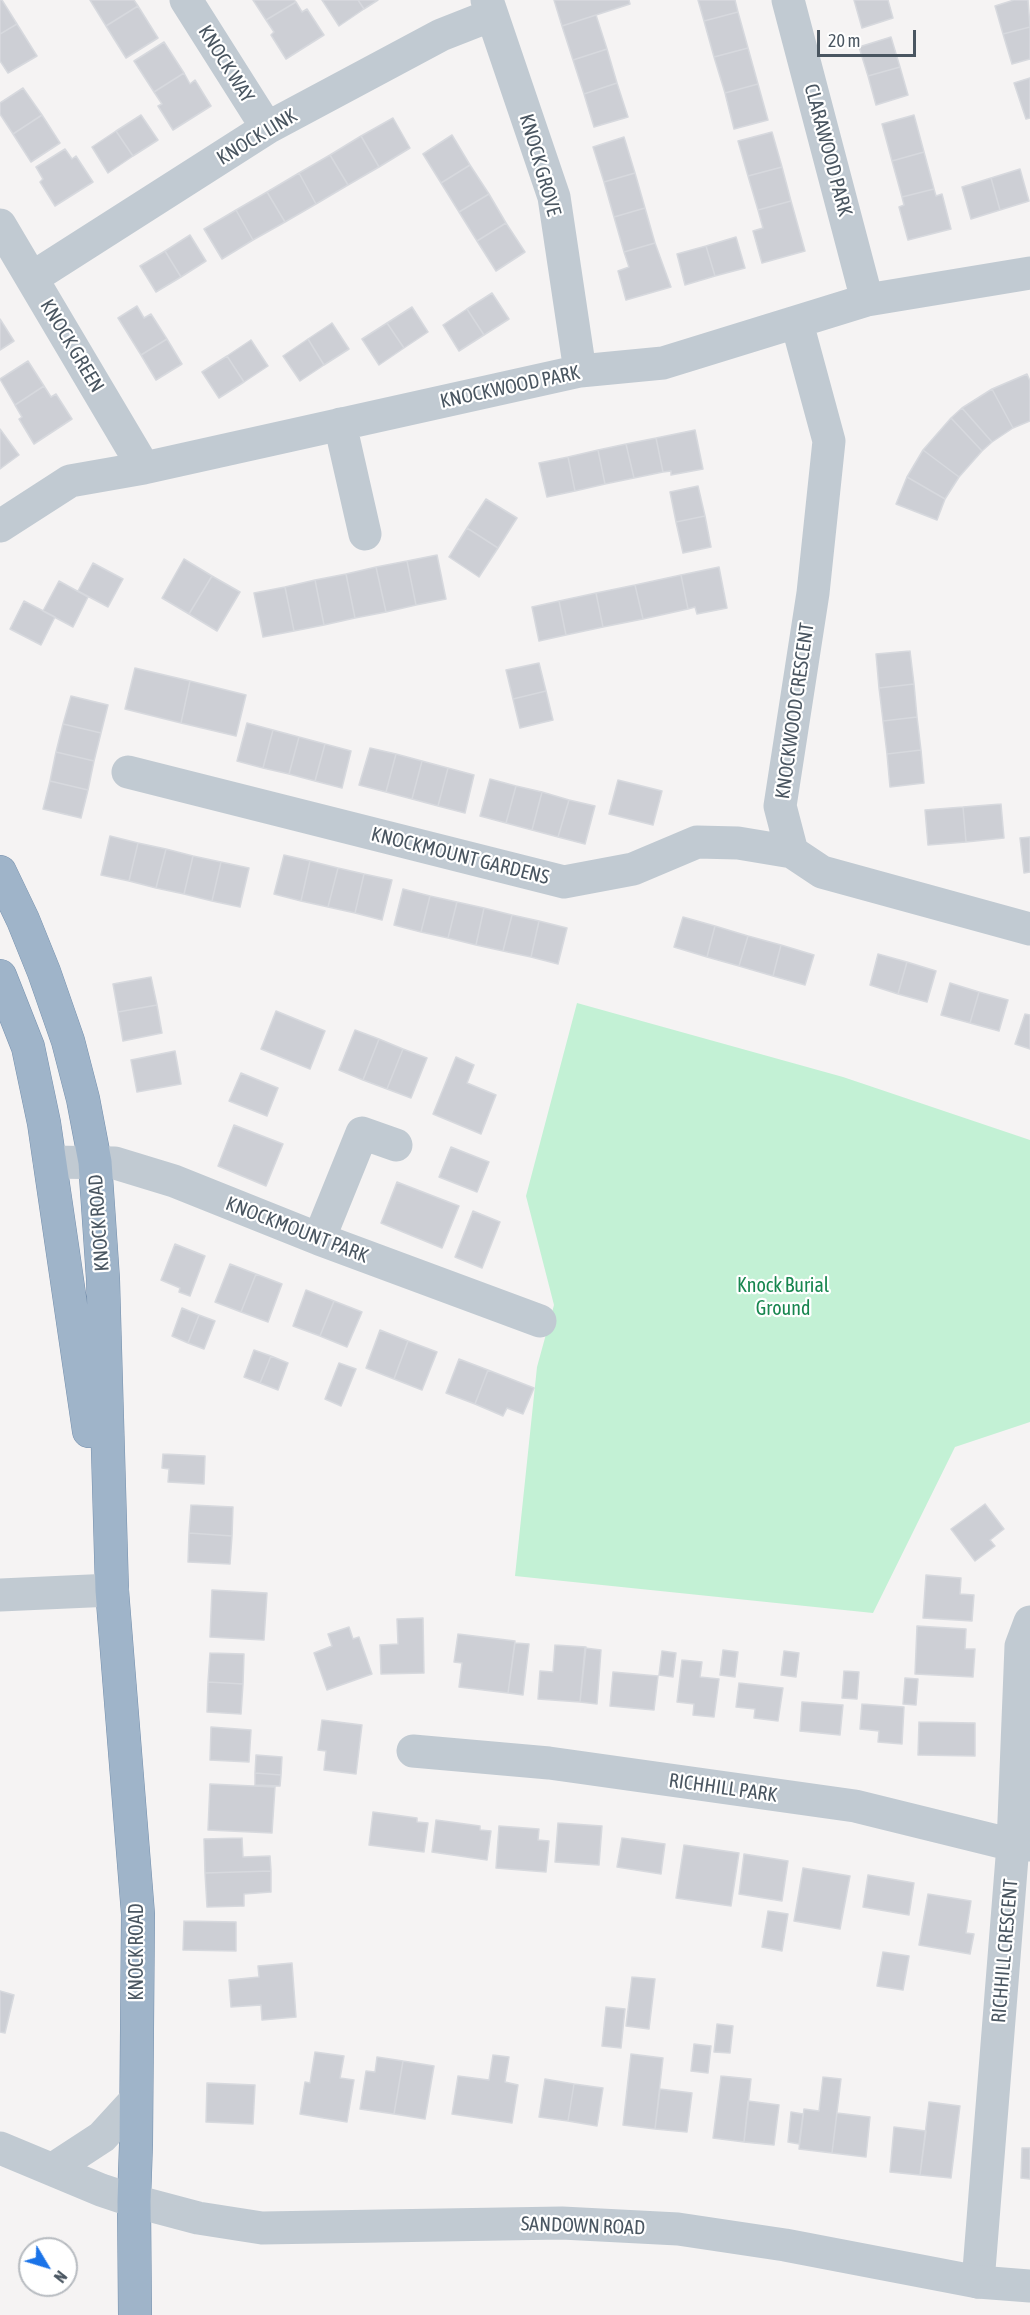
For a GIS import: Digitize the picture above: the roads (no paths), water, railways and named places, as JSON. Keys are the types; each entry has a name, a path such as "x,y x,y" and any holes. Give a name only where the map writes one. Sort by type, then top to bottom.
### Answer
{"highway":[{"name":"KNOCK ROAD","path":"0,872 44,972 68,1041 83,1099 95,1162 103,1279 112,1590 138,1914 134,2201 135,2315"},
{"name":"KNOCK ROAD","path":"0,976 28,1047 50,1162 112,1590"}],"street":[{"name":"KNOCK WAY","path":"186,0 267,128"},
{"name":"CLARAWOOD PARK","path":"788,0 867,300"},
{"name":"KNOCK LINK","path":"32,278 267,128 490,8"},
{"name":"KNOCK GROVE","path":"490,8 554,197 580,371"},
{"name":"KNOCK GREEN","path":"0,225 144,468"},
{"name":"KNOCKWOOD PARK","path":"0,526 70,481 144,468 580,371 663,363 867,300 1030,273"},
{"name":"KNOCKWOOD CRESCENT","path":"792,852 780,806 813,593 829,441 796,323"},
{"path":"340,424 365,534"},
{"name":"KNOCKMOUNT GARDENS","path":"128,772 564,882 633,869 697,842 738,843 792,852"},
{"path":"792,852 822,872 1030,929"},
{"path":"319,1239 362,1133 396,1145"},
{"name":"KNOCKMOUNT PARK","path":"50,1162 115,1163 174,1181 319,1239 540,1321"},
{"path":"0,1595 112,1590"},
{"name":"RICHHILL CRESCENT","path":"978,2282 1022,1845 1021,1646 1030,1622"},
{"name":"RICHHILL PARK","path":"412,1751 549,1764 855,1806 1022,1845"},
{"path":"53,2169 102,2137 135,2101"},
{"name":"SANDOWN ROAD","path":"0,2148 134,2201 198,2218 262,2228 562,2223 678,2229 785,2245 978,2282 1030,2286"}],"park label":[{"name":"Knock Burial Ground","path":"783,1298"}]}
